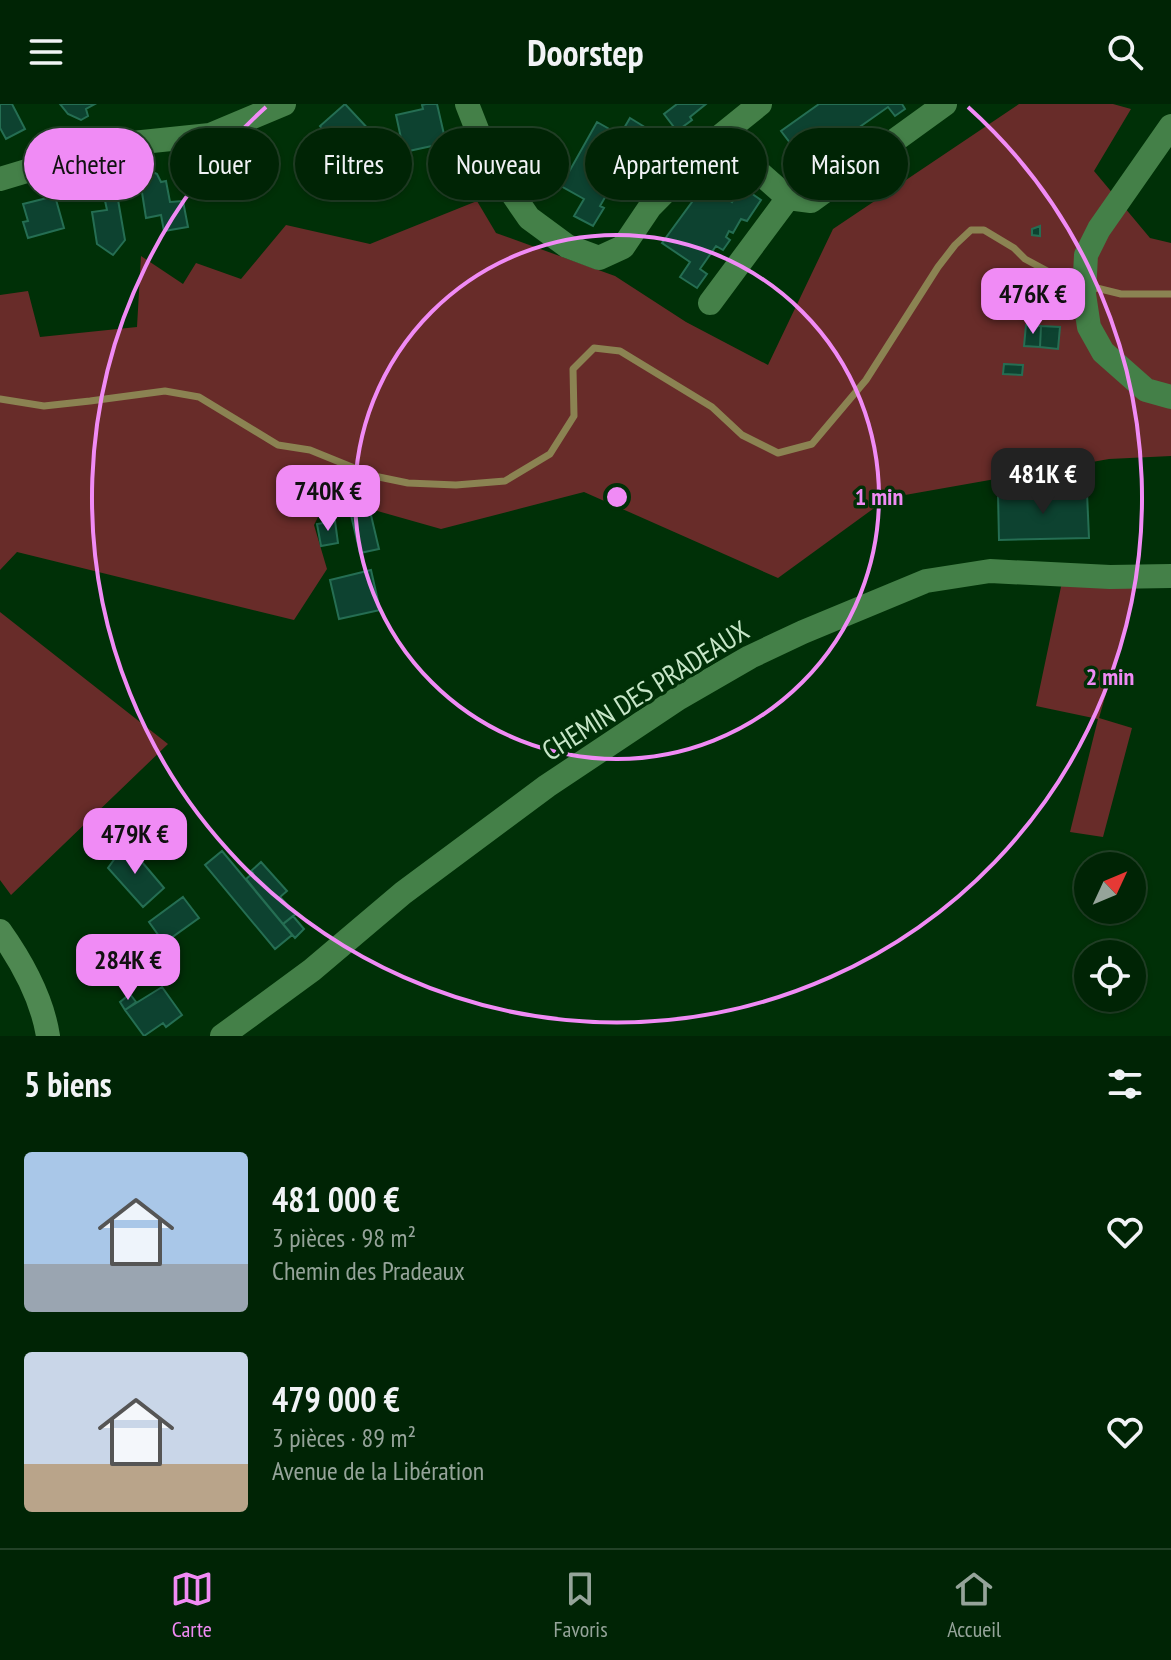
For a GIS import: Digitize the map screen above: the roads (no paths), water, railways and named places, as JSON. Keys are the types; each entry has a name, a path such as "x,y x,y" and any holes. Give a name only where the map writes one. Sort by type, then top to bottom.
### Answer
{"main road":[{"path":"0,931 39,999 48,1036"}],"street":[{"path":"0,179 113,145 210,135 284,104"},
{"path":"467,104 489,160 529,218 567,246 599,258 623,247 657,200"},
{"path":"730,128 760,104"},
{"path":"908,131 945,104"},
{"path":"1171,126 1099,229 1086,255 1084,294 1089,327 1103,352 1146,390 1171,397"},
{"path":"767,179 783,194"},
{"path":"710,303 787,200"},
{"name":"CHEMIN DES PRADEAUX","path":"222,1036 312,970 403,893 547,786 679,698 750,657 926,581 990,571 1110,577 1171,576"}],"waterway":[{"path":"0,399 44,406 165,391 199,397 278,445 310,450 374,476 408,483 456,485 505,481 550,454 574,416 573,369 594,348 620,351 712,407 742,435 778,453 812,444 866,380 938,267 971,230 984,230 1014,248 1025,259 1064,280 1121,294 1171,294"}]}
